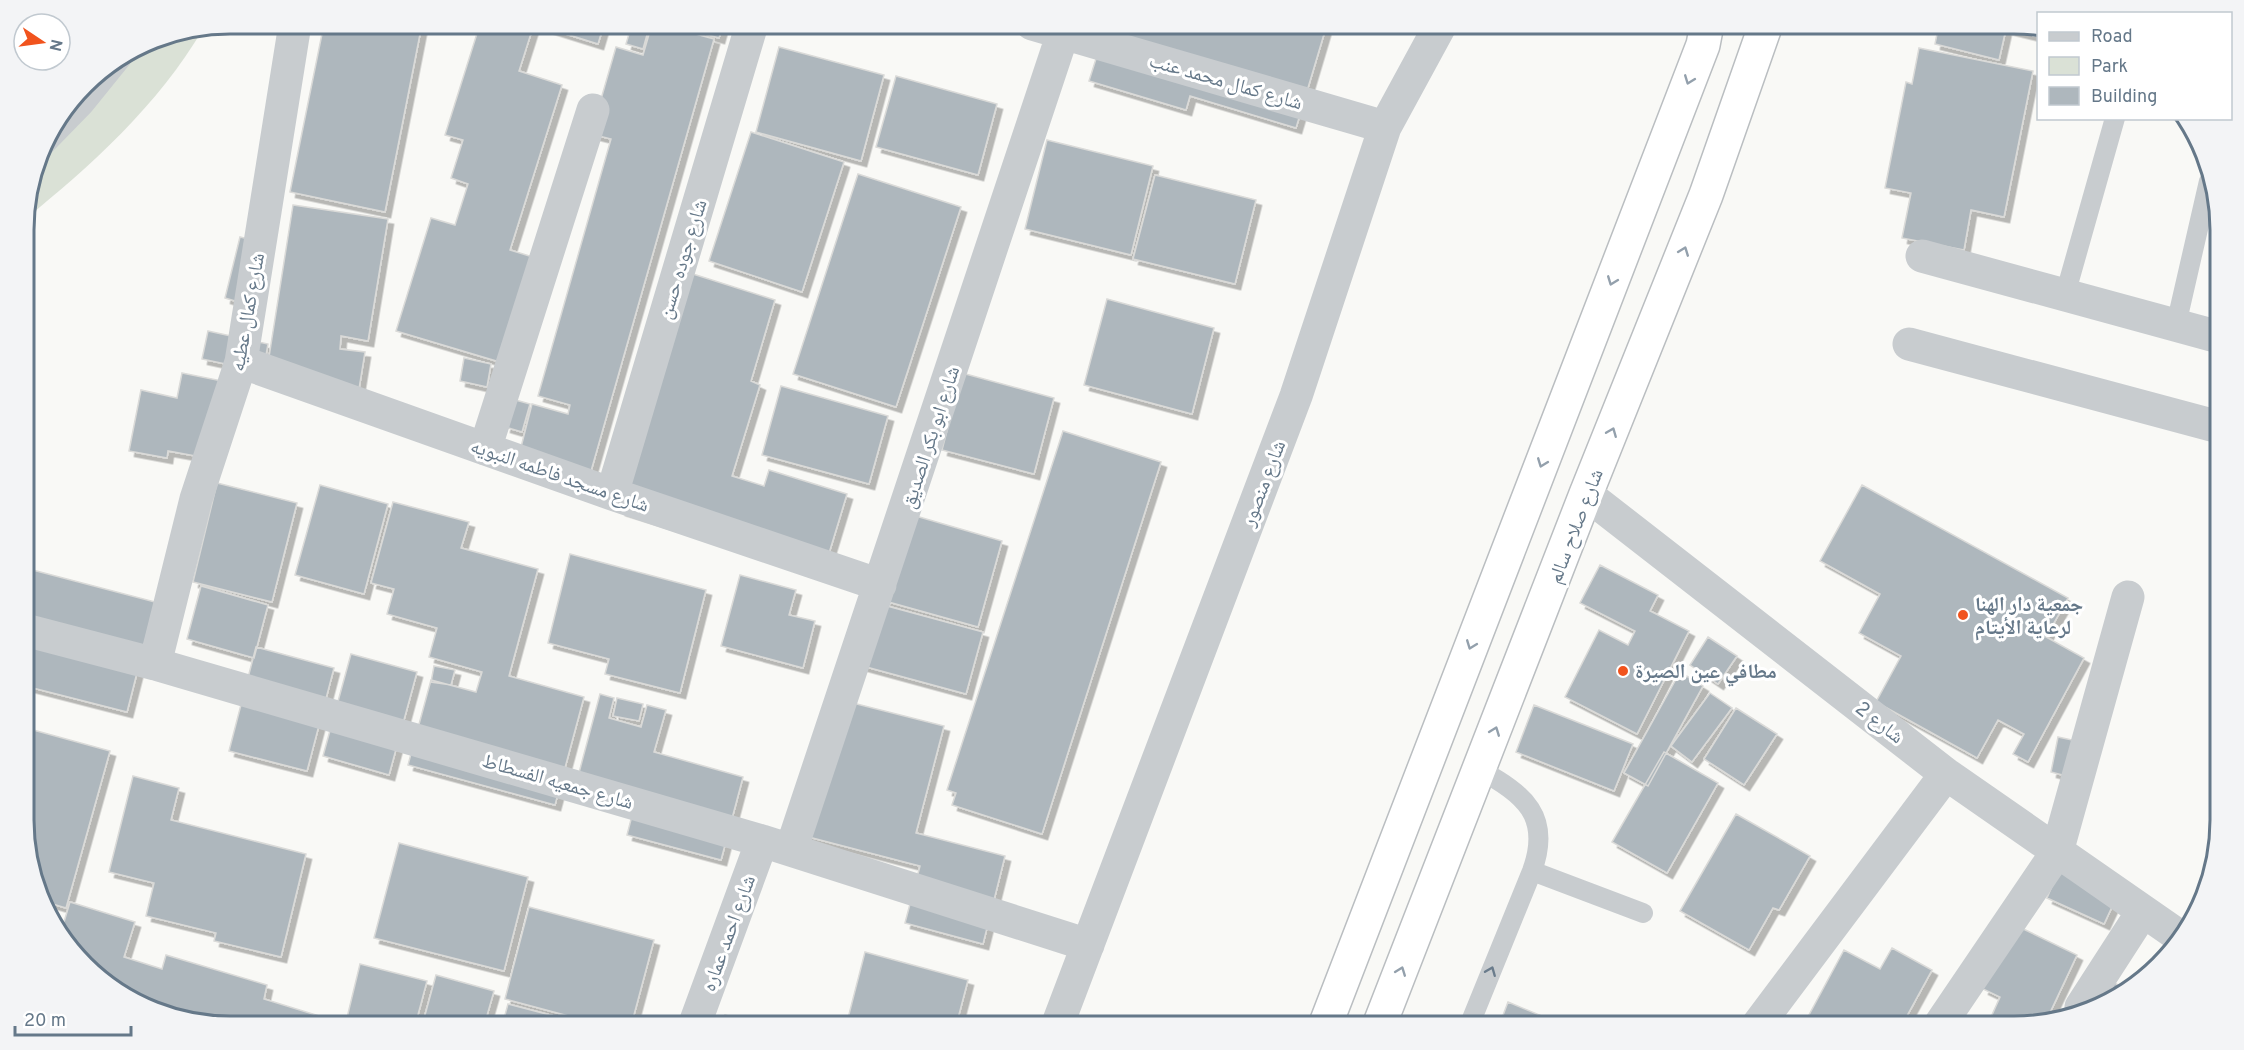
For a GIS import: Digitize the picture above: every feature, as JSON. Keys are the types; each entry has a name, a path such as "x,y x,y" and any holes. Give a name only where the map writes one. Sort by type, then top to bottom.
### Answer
{"highway":[{"path":"1328,1015 1703,45 1705,34"},
{"name":"شارع صلاح سالم","path":"1383,1015 1586,495 1706,195 1762,34"}],"street":[{"name":"شارع منصور","path":"1061,1016 1296,396 1386,127 1436,34"},
{"name":"شارع كمال عطيه","path":"155,664 196,499 241,363 293,35"},
{"name":"شارع جوده حسن","path":"612,494 749,35"},
{"name":"شارع ابو بكر الصديق","path":"777,845 880,585 1063,35"},
{"name":"شارع كمال محمد عنب","path":"1083,35 1386,127"},
{"path":"485,449 593,110"},
{"path":"1922,256 2210,334"},
{"path":"1909,344 2210,425"},
{"name":"شارع مسجد فاطمه النبويه","path":"241,363 612,494 880,585"},
{"name":"شارع 2","path":"1586,495 1946,774 2173,932"},
{"path":"1946,1015 2057,852 2128,597"},
{"name":"شارع جمعيه الفسطاط","path":"34,632 155,664 777,845 1088,945"},
{"path":"1765,1015 1946,774"},
{"name":"شارع احمد عماره","path":"699,1016 777,845"},
{"path":"2084,1002 2143,911"}],"lane":[{"path":"69,120 103,82"},
{"path":"2065,295 2114,120"},
{"path":"2176,324 2206,194"},
{"path":"1473,1015 1532,871 1539,839 1530,808 1520,795 1507,784 1480,770"},
{"path":"1532,871 1643,913"}],"green space":[{"path":"198,37 166,83 145,108 74,178 36,210 41,180 49,156 75,111 92,92 122,68 144,55 168,45"}],"building":[{"path":"1324,34 1296,128 1190,96 1186,110 1089,81 1104,35"},
{"path":"1937,34 2005,34 1999,60 1935,44"},
{"path":"322,35 420,35 385,212 290,192"},
{"path":"477,35 531,35 519,71 562,85 510,250 536,258 503,363 396,331 431,218 455,225 468,184 451,178 463,140 445,135"},
{"path":"569,35 601,35 598,44"},
{"path":"629,35 647,35 643,49 626,44"},
{"path":"649,35 698,35 714,39 591,471 520,451 532,404 568,414 570,405 538,396 611,139 591,134 616,47 643,55"},
{"path":"779,47 884,75 861,161 756,132"},
{"path":"1919,48 2033,71 2004,217 1971,210 1964,250 1902,238 1911,193 1885,188 1906,82 1912,84"},
{"path":"896,76 997,104 978,175 876,147"},
{"path":"751,132 844,162 802,292 709,261"},
{"path":"1047,140 1153,166 1131,255 1025,229"},
{"path":"858,174 961,207 896,407 793,374"},
{"path":"1155,175 1256,200 1235,284 1133,259"},
{"path":"293,205 388,219 368,341 341,336 340,349 365,352 356,407 266,376"},
{"path":"240,237 261,242 245,304 225,298"},
{"path":"693,274 775,300 751,381 760,385 732,476 764,486 769,470 847,494 823,573 620,510"},
{"path":"1107,299 1214,328 1192,414 1084,385"},
{"path":"208,331 268,344 263,372 202,359"},
{"path":"464,358 491,364 487,387 460,381"},
{"path":"182,373 232,383 217,460 168,451 167,458 129,451 141,390 177,398"},
{"path":"962,373 1054,398 1034,474 942,450"},
{"path":"781,386 888,416 869,484 762,455"},
{"path":"512,399 530,404 522,432 505,427"},
{"path":"1063,431 1161,462 1042,834 952,805 956,793 947,790"},
{"path":"217,483 297,503 272,602 193,582"},
{"path":"320,485 388,504 364,594 295,575"},
{"name":"جمعية دار الهنا لرعاية الأيتام","path":"1862,485 2068,598 2046,637 2084,658 2028,762 2013,754 2024,734 1998,720 1977,758 1876,702 1901,656 1859,633 1880,594 1820,561"},
{"path":"393,502 469,522 461,548 538,569 509,676 584,697 555,805 408,765 431,680 476,692 482,672 429,657 437,628 387,614 394,589 371,583"},
{"path":"909,514 1002,541 978,627 885,601"},
{"path":"570,554 706,590 680,693 605,674 609,659 548,643"},
{"name":"مطافي عين الصيرة","path":"1600,565 1658,595 1650,611 1689,631 1637,734 1565,697 1599,630 1628,645 1635,631 1580,603"},
{"path":"34,570 155,602 127,712 34,688"},
{"path":"740,575 796,590 789,615 815,621 803,668 721,646"},
{"path":"201,586 268,605 254,658 187,639"},
{"path":"876,603 983,632 966,694 859,665"},
{"path":"1708,637 1737,656 1718,684 1690,665"},
{"path":"256,647 334,668 307,771 229,751"},
{"path":"351,654 417,672 389,775 323,756"},
{"path":"434,666 455,670 451,685 431,682"},
{"path":"1680,672 1703,686 1648,786 1624,773"},
{"path":"1710,693 1732,708 1692,762 1671,746"},
{"path":"600,694 614,698 609,718 641,727 647,705 666,710 654,752 743,777 721,860 627,835 636,800 576,784"},
{"path":"617,698 643,704 639,721 613,716"},
{"path":"841,700 944,726 916,833 1005,856 983,944 905,923 920,866 801,835"},
{"path":"1534,705 1633,744 1614,791 1516,752"},
{"path":"1736,708 1777,734 1744,785 1704,759"},
{"path":"34,730 110,751 66,908 55,905 49,894 36,845"},
{"path":"2058,737 2077,741 2070,777 2051,772"},
{"path":"1664,752 1718,783 1667,873 1612,842"},
{"path":"133,776 179,788 171,820 306,854 281,957 214,941 216,933 146,916 154,883 109,872"},
{"path":"1736,814 1810,856 1779,910 1773,908 1749,950 1680,911"},
{"path":"399,843 528,877 504,971 374,938"},
{"path":"2059,870 2117,896 2104,924 2047,898"},
{"path":"70,902 135,922 124,957 162,969 166,955 267,985 264,999 319,1016 218,1015 192,1012 156,1001 111,975 75,939 64,922"},
{"path":"529,907 654,940 634,1016 568,1016 505,999"},
{"path":"2013,924 2077,955 2050,1012 1992,1015 2000,997 1983,989"},
{"path":"1892,948 1932,970 1907,1015 1809,1015 1844,950 1880,969"},
{"path":"865,952 968,980 959,1016 849,1016"},
{"path":"360,964 427,981 418,1016 347,1016"},
{"path":"436,975 494,991 487,1016 425,1016"},
{"path":"2113,982 2118,985 2111,989 2108,991"},
{"path":"1508,1002 1540,1015 1503,1015"},
{"path":"508,1004 553,1016 505,1016"}],"place":[{"name":"جمعية دار الهنا لرعاية الأيتام","path":"1963,615"},
{"name":"مطافي عين الصيرة","path":"1623,671"}]}
